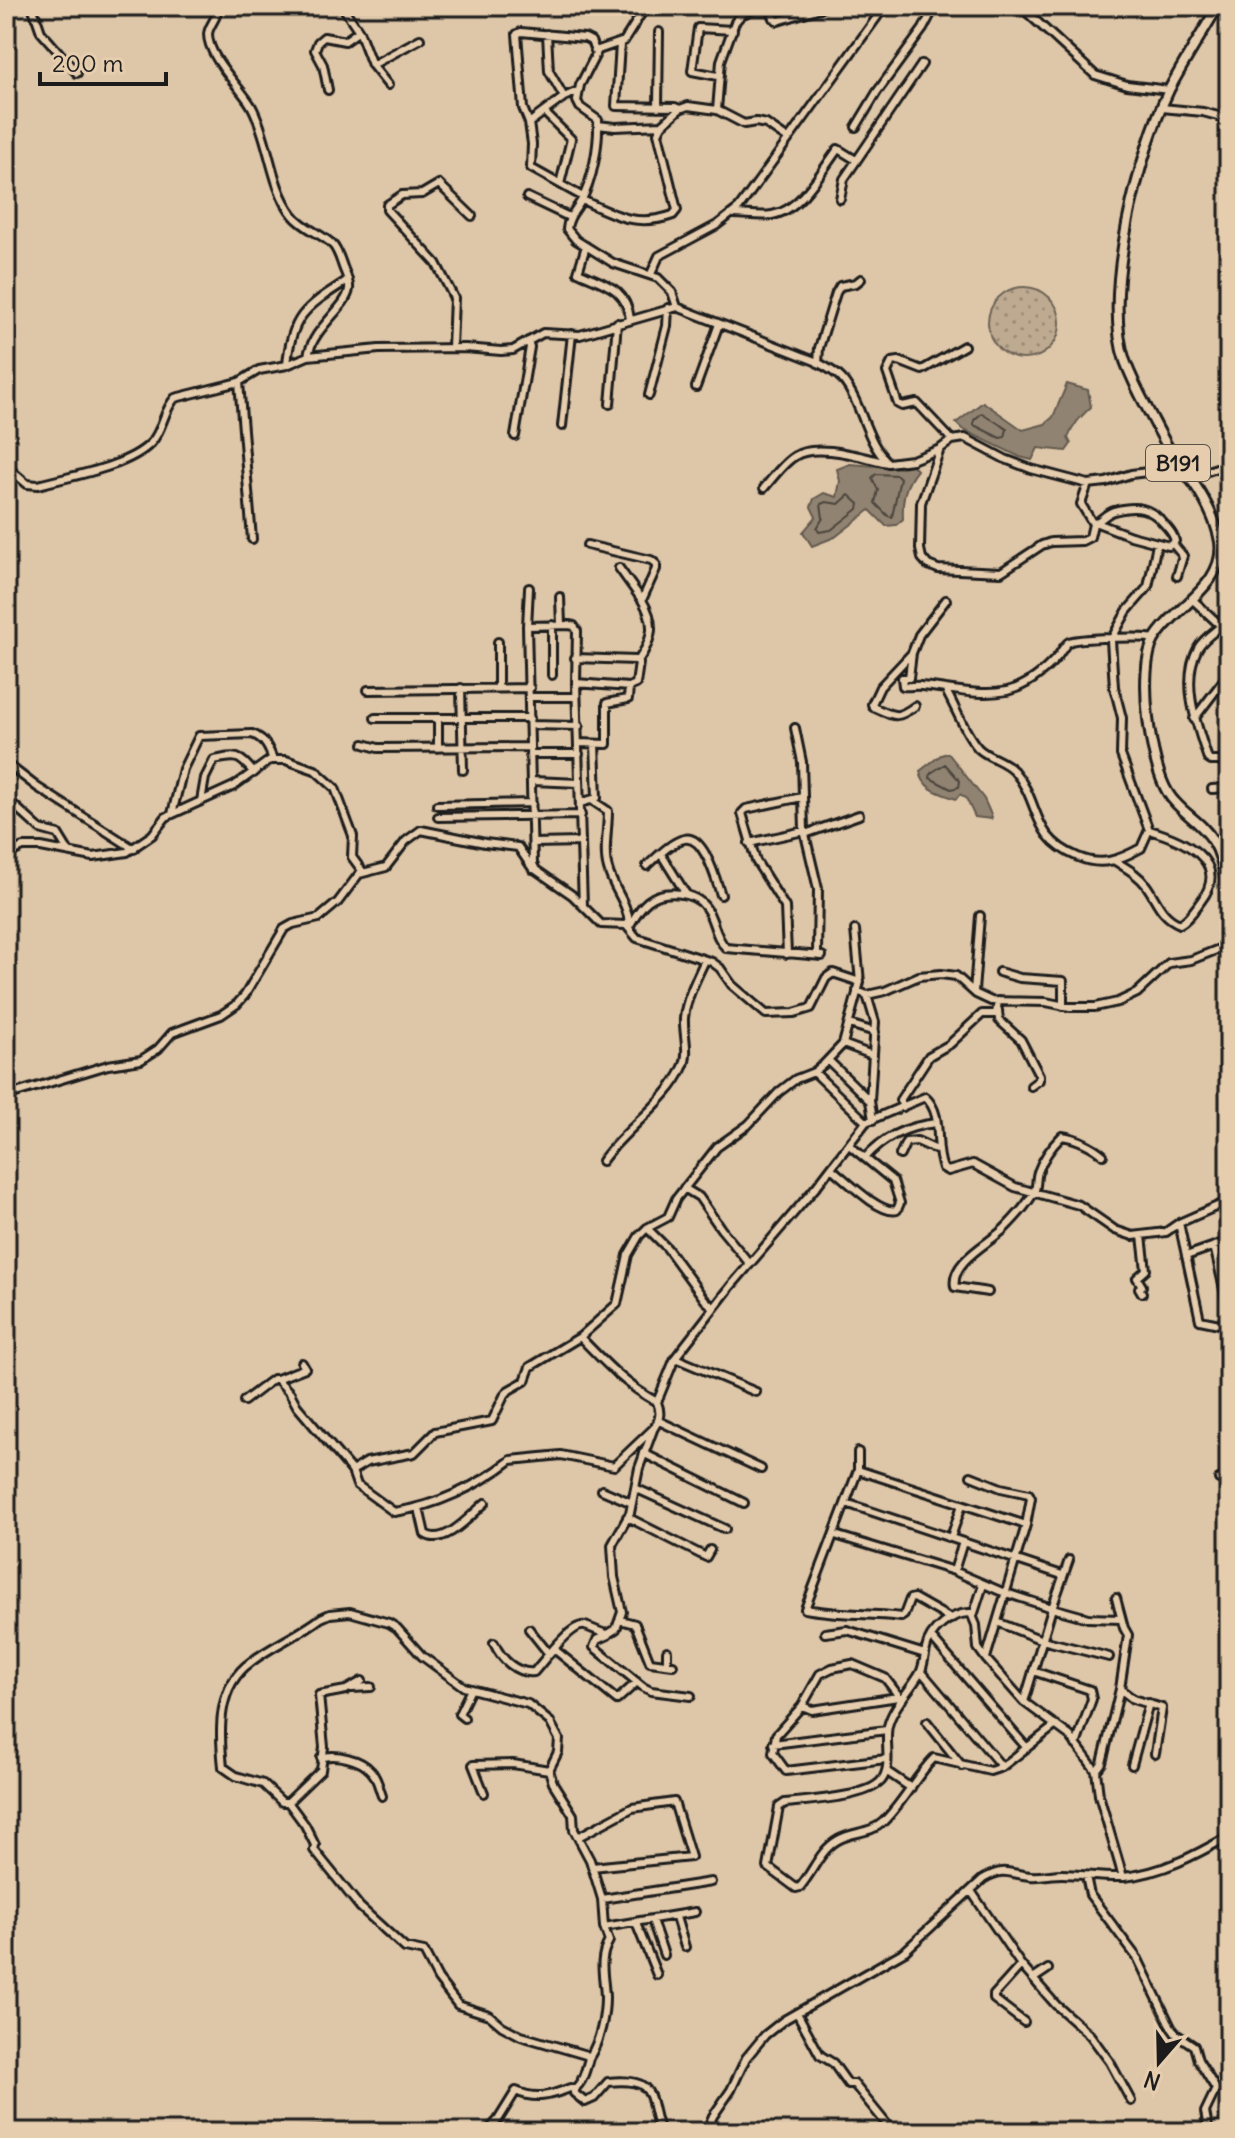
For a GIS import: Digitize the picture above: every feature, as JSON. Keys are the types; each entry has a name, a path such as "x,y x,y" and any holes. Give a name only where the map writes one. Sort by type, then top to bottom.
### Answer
{"main road":[{"name":"B191","path":"1154,639 1208,583 1225,545 1208,509 1147,409 1125,360 1119,317 1119,285 1137,175 1169,90 1218,6"},
{"path":"1154,639 1148,658 1146,696 1151,742 1160,778 1177,806 1194,818 1214,842 1228,887"}],"street":[{"path":"32,6 41,32 77,73"},
{"path":"218,6 209,39 223,69 259,121 281,196 294,217 331,243 350,287 347,296 312,339 308,356"},
{"path":"342,6 359,31 372,65 388,85"},
{"path":"646,6 624,41 606,46 596,53 578,91 580,107 598,120 598,151 583,198 566,225 569,233 613,263 651,274 672,292 677,307"},
{"path":"717,110 721,61 733,30 741,15 760,6"},
{"path":"769,6 774,18 780,21 827,6"},
{"path":"651,274 659,256 734,214 885,6"},
{"path":"856,127 877,92 923,29 935,6"},
{"path":"1020,6 1095,75 1127,85 1169,90"},
{"path":"718,76 692,71 698,28 733,30"},
{"path":"328,90 323,65 315,50 318,42 324,37 345,41 359,31"},
{"path":"658,107 659,32"},
{"path":"596,53 589,40 547,34 517,34 523,108 529,123 531,168 618,216 640,222 673,215 677,210 658,133 662,125 680,109 688,106 717,110 744,124 766,124 788,139"},
{"path":"547,34 549,71 564,97"},
{"path":"372,65 420,39"},
{"path":"620,44 616,106 680,109"},
{"path":"840,199 844,179 872,141 888,111 917,76 922,64"},
{"path":"529,123 564,97 578,91"},
{"path":"1162,108 1203,112 1218,116 1229,125"},
{"path":"544,112 571,139 560,184"},
{"path":"598,125 662,125"},
{"path":"734,214 772,215 789,210 828,167 838,149 856,160"},
{"path":"452,348 454,298 436,263 387,210 387,205 402,195 422,194 439,184 472,216"},
{"path":"527,197 569,217"},
{"path":"586,246 578,272 618,291 626,299 630,319"},
{"path":"818,363 819,348 836,293 840,286 861,279"},
{"path":"287,365 299,319 305,309 348,280"},
{"path":"6,466 27,484 38,485 113,464 141,452 154,441 175,398 239,382 259,370 287,365 308,356 379,349 513,350 543,333 580,335 677,307 818,363 841,379 876,451 888,463"},
{"path":"649,395 667,326 668,308"},
{"path":"610,404 617,323"},
{"path":"696,387 719,324"},
{"path":"562,426 572,334"},
{"path":"515,436 530,347 528,341"},
{"path":"952,440 917,403 898,404 887,372 892,362 899,361 922,370 964,346"},
{"path":"239,382 252,539"},
{"path":"764,488 792,457 804,451 825,451 888,463 912,460 940,449 952,440 965,438 1018,464 1088,484 1131,474 1181,468"},
{"path":"940,449 921,503 920,549 922,558 938,569 1001,572 1042,545 1082,541 1090,537 1095,524 1110,512 1142,507 1158,516 1174,535 1173,544 1183,556 1177,576"},
{"path":"1189,477 1229,464"},
{"path":"1088,484 1081,504 1095,524 1157,544 1173,544"},
{"path":"945,689 977,746 1000,759 1019,778 1046,836 1055,846 1097,863 1115,861 1141,848 1149,830 1121,755 1122,718 1114,687 1111,640 1127,611 1148,587 1157,544"},
{"path":"587,545 651,560 656,564 642,600"},
{"path":"576,683 629,687 638,680 638,661 652,636 649,612 619,568"},
{"path":"529,588 530,750 533,864 536,870"},
{"path":"560,597 561,625"},
{"path":"1192,599 1229,633"},
{"path":"915,706 896,716 872,704 880,687 912,653 926,624 946,600"},
{"path":"552,625 552,675"},
{"path":"527,626 574,626 577,631 575,658 583,906"},
{"path":"1221,626 1200,645 1191,688 1194,719 1208,759 1229,761"},
{"path":"912,653 909,678 902,678 903,686 1006,691 1024,684 1049,665 1068,642 1077,639 1111,640 1125,636 1154,639"},
{"path":"498,642 498,688"},
{"path":"575,658 638,661"},
{"path":"1194,719 1229,673"},
{"path":"579,743 607,744 607,703 628,699 629,687"},
{"path":"461,688 463,770"},
{"path":"368,690 530,688"},
{"path":"530,697 576,697"},
{"path":"375,718 462,718 579,726"},
{"path":"438,718 438,748"},
{"path":"1229,720 1229,729"},
{"path":"629,927 635,915 651,898 686,894 699,900 706,908 718,940 726,948 820,954 818,889 804,833 802,762 795,728"},
{"path":"172,814 183,769 199,736 259,736 266,743 273,760"},
{"path":"364,744 378,748 463,748 579,754"},
{"path":"580,803 597,798 595,744"},
{"path":"201,801 205,778 214,760 233,756 241,758 254,773"},
{"path":"6,855 23,847 41,847 93,857 134,849 152,835 166,817 234,786 273,760 293,761 315,770 335,788 353,836 352,857 363,872"},
{"path":"6,763 37,787 134,849"},
{"path":"533,781 579,783"},
{"path":"1212,789 1229,788"},
{"path":"787,954 785,907 763,876 749,843 743,811 802,797"},
{"path":"6,798 40,829 58,834 69,852"},
{"path":"593,801 608,811 609,837 605,855 609,873 628,911 629,927 634,936 720,968 732,985 766,1014 794,1013 811,1008 826,978 833,973 860,982"},
{"path":"437,805 532,803"},
{"path":"438,817 581,815"},
{"path":"749,843 804,833 859,815"},
{"path":"6,1096 108,1065 141,1060 158,1049 172,1033 221,1015 245,995 284,929 319,918 338,902 355,878 363,872 386,867 406,841 421,830 518,847 528,863 572,895 601,924 629,927"},
{"path":"1115,861 1145,883 1168,917 1180,924 1185,921 1210,886 1208,869 1198,852 1179,839 1149,830"},
{"path":"647,866 679,841 688,837 695,839 708,859 721,895"},
{"path":"533,843 581,842"},
{"path":"661,854 686,894"},
{"path":"974,991 980,916"},
{"path":"352,1471 367,1462 414,1453 435,1432 492,1421 504,1396 525,1381 530,1367 580,1337 617,1304 628,1255 639,1236 668,1217 684,1188 717,1147 748,1125 788,1085 814,1072 843,1044 860,982 855,930"},
{"path":"857,991 867,995 905,984 919,976 941,974 956,976 991,1001 1095,1007 1118,1002 1137,993 1169,963 1191,960 1229,945"},
{"path":"602,1161 612,1146 666,1092 683,1068 686,1059 684,1017 705,960"},
{"path":"999,972 1020,978 1063,981 1063,1006"},
{"path":"867,995 875,1032 869,1121"},
{"path":"998,1001 999,1020 1021,1040 1039,1075 1039,1080 1031,1086"},
{"path":"903,1107 900,1100 929,1056 950,1044 982,1014 996,1014 998,1010"},
{"path":"849,1024 875,1032"},
{"path":"843,1044 872,1055"},
{"path":"828,1060 870,1101"},
{"path":"814,1072 869,1121"},
{"path":"277,1379 352,1471 357,1485 394,1512 419,1508 453,1495 520,1457 561,1455 614,1466 659,1421 657,1402 675,1358 869,1121 925,1097 932,1104 943,1168 948,1171 973,1164 998,1179 1032,1193 1079,1205 1115,1230 1142,1236 1166,1232 1229,1201"},
{"path":"865,1158 879,1142 936,1123"},
{"path":"988,1292 955,1287 955,1278 962,1263 1002,1231 1032,1193 1045,1157 1062,1136 1096,1149 1103,1155"},
{"path":"900,1155 906,1142 912,1140 939,1151"},
{"path":"831,1168 879,1207 890,1212 897,1210 900,1203 893,1181 849,1145"},
{"path":"684,1188 699,1197 750,1264"},
{"path":"1179,1223 1200,1320 1229,1326"},
{"path":"647,1228 667,1248 714,1308"},
{"path":"1142,1236 1146,1270 1137,1278 1142,1293"},
{"path":"1186,1256 1229,1241"},
{"path":"1214,1246 1229,1311"},
{"path":"580,1337 637,1392 657,1402"},
{"path":"675,1358 756,1392"},
{"path":"244,1401 273,1379 305,1368 302,1363"},
{"path":"659,1421 761,1469"},
{"path":"654,1428 643,1453 627,1517 612,1545 614,1577 622,1612 620,1620 616,1629 597,1640 594,1647 651,1691 691,1696"},
{"path":"858,1452 858,1470 805,1609 824,1613 901,1617 910,1599 914,1598 951,1619"},
{"path":"643,1453 744,1503"},
{"path":"858,1470 1026,1525"},
{"path":"971,1476 1001,1488 1029,1494 1031,1504 986,1659"},
{"path":"1219,1479 1229,1476"},
{"path":"635,1488 725,1529"},
{"path":"602,1490 632,1503"},
{"path":"419,1508 425,1534 437,1538 458,1526 485,1503"},
{"path":"846,1503 1062,1575"},
{"path":"951,1537 962,1505"},
{"path":"627,1517 706,1557 710,1550"},
{"path":"835,1535 954,1571 983,1585 1052,1608 1088,1618 1121,1619"},
{"path":"954,1571 963,1542"},
{"path":"1024,1702 1069,1560"},
{"path":"983,1585 973,1617 978,1648 1024,1702 1056,1725 1096,1771 1099,1795 1123,1877"},
{"path":"1096,1771 1102,1763 1120,1689 1128,1635 1116,1598"},
{"path":"371,1687 319,1695 324,1747 321,1770 288,1802 282,1802 263,1784 236,1776 223,1767 219,1731 222,1712 234,1680 252,1661 330,1614 350,1612 397,1628 422,1656 464,1687 528,1704 550,1722 556,1731 559,1746 549,1770 553,1783 573,1815 574,1830 592,1867 602,1899 604,1927 609,1941 602,1952 601,1962 604,2006 599,2037 579,2086 553,2095 529,2097 516,2091 487,2132"},
{"path":"973,1617 967,1612 951,1619 931,1637 921,1671 900,1698 891,1716 887,1730 886,1771 880,1782 863,1792 785,1803 779,1807 768,1867 796,1888 800,1887 827,1847 840,1838 862,1834 880,1825 934,1758 990,1771 1002,1767 1056,1725"},
{"path":"620,1620 635,1624 650,1662 670,1665 667,1651"},
{"path":"997,1622 1042,1640 1109,1657"},
{"path":"494,1643 503,1659 526,1673 534,1672 578,1626 608,1634"},
{"path":"529,1629 552,1652 617,1700 637,1682"},
{"path":"825,1633 847,1630 925,1654"},
{"path":"931,1637 1027,1748"},
{"path":"886,1759 786,1771 773,1753 773,1744 776,1735 802,1706 820,1674 832,1668 852,1664 885,1678 900,1698"},
{"path":"921,1671 1002,1767"},
{"path":"1033,1671 1090,1690 1092,1699 1076,1745"},
{"path":"352,1688 362,1681"},
{"path":"464,1718 459,1714 471,1689"},
{"path":"1120,1689 1133,1699 1162,1708 1155,1754"},
{"path":"802,1706 812,1710 900,1698"},
{"path":"1132,1765 1149,1703"},
{"path":"927,1722 963,1767"},
{"path":"773,1744 887,1730"},
{"path":"321,1758 345,1757 367,1768 374,1773 382,1796"},
{"path":"484,1793 473,1765 513,1764 549,1770"},
{"path":"886,1771 911,1788"},
{"path":"288,1802 305,1825 321,1862 360,1907 405,1948 424,1952 438,1979 458,2005 489,2015 521,2036 579,2051 589,2058"},
{"path":"578,1837 632,1808 674,1802 691,1857 592,1867"},
{"path":"706,2132 752,2049 772,2029 905,1951 983,1879 997,1871 1032,1876 1123,1877 1168,1866 1229,1836"},
{"path":"1086,1876 1090,1895 1138,1959 1171,2027 1194,2046 1198,2060 1216,2089 1205,2112 1209,2132"},
{"path":"602,1899 711,1882"},
{"path":"971,1891 1021,1965 1056,2005 1090,2035 1110,2062 1131,2101"},
{"path":"604,1927 695,1912"},
{"path":"676,1917 685,1947"},
{"path":"652,1920 664,1955"},
{"path":"636,1923 657,1975"},
{"path":"1021,1965 994,1995 994,1999 1024,2022"},
{"path":"1033,1979 1048,1969"},
{"path":"797,2013 820,2055 833,2063 848,2084 854,2084 893,2132"},
{"path":"574,2089 574,2093 585,2102 594,2098 608,2082 635,2081 652,2097 660,2132"},
{"path":"297,2132 353,2129 354,2132"}],"shaded area":[{"path":"1024,287 1050,297 1060,323 1050,349 1024,359 998,349 988,323 998,297"}],"water":[{"path":"1067,384 1088,390 1091,407 1072,429 1068,438 1071,444 1066,451 1038,448 1032,460 1020,457 962,429 956,423 983,402 1023,430 1045,424 1053,417"},
{"path":"850,464 900,468 912,464 917,470 905,493 903,519 896,525 886,526 870,510 835,537 812,546 803,532 816,517 811,507 814,499 824,493 837,497 840,481 837,469"},
{"path":"948,753 984,799 991,819 975,817 966,798 960,794 956,799 933,790 925,783 920,771"}]}
